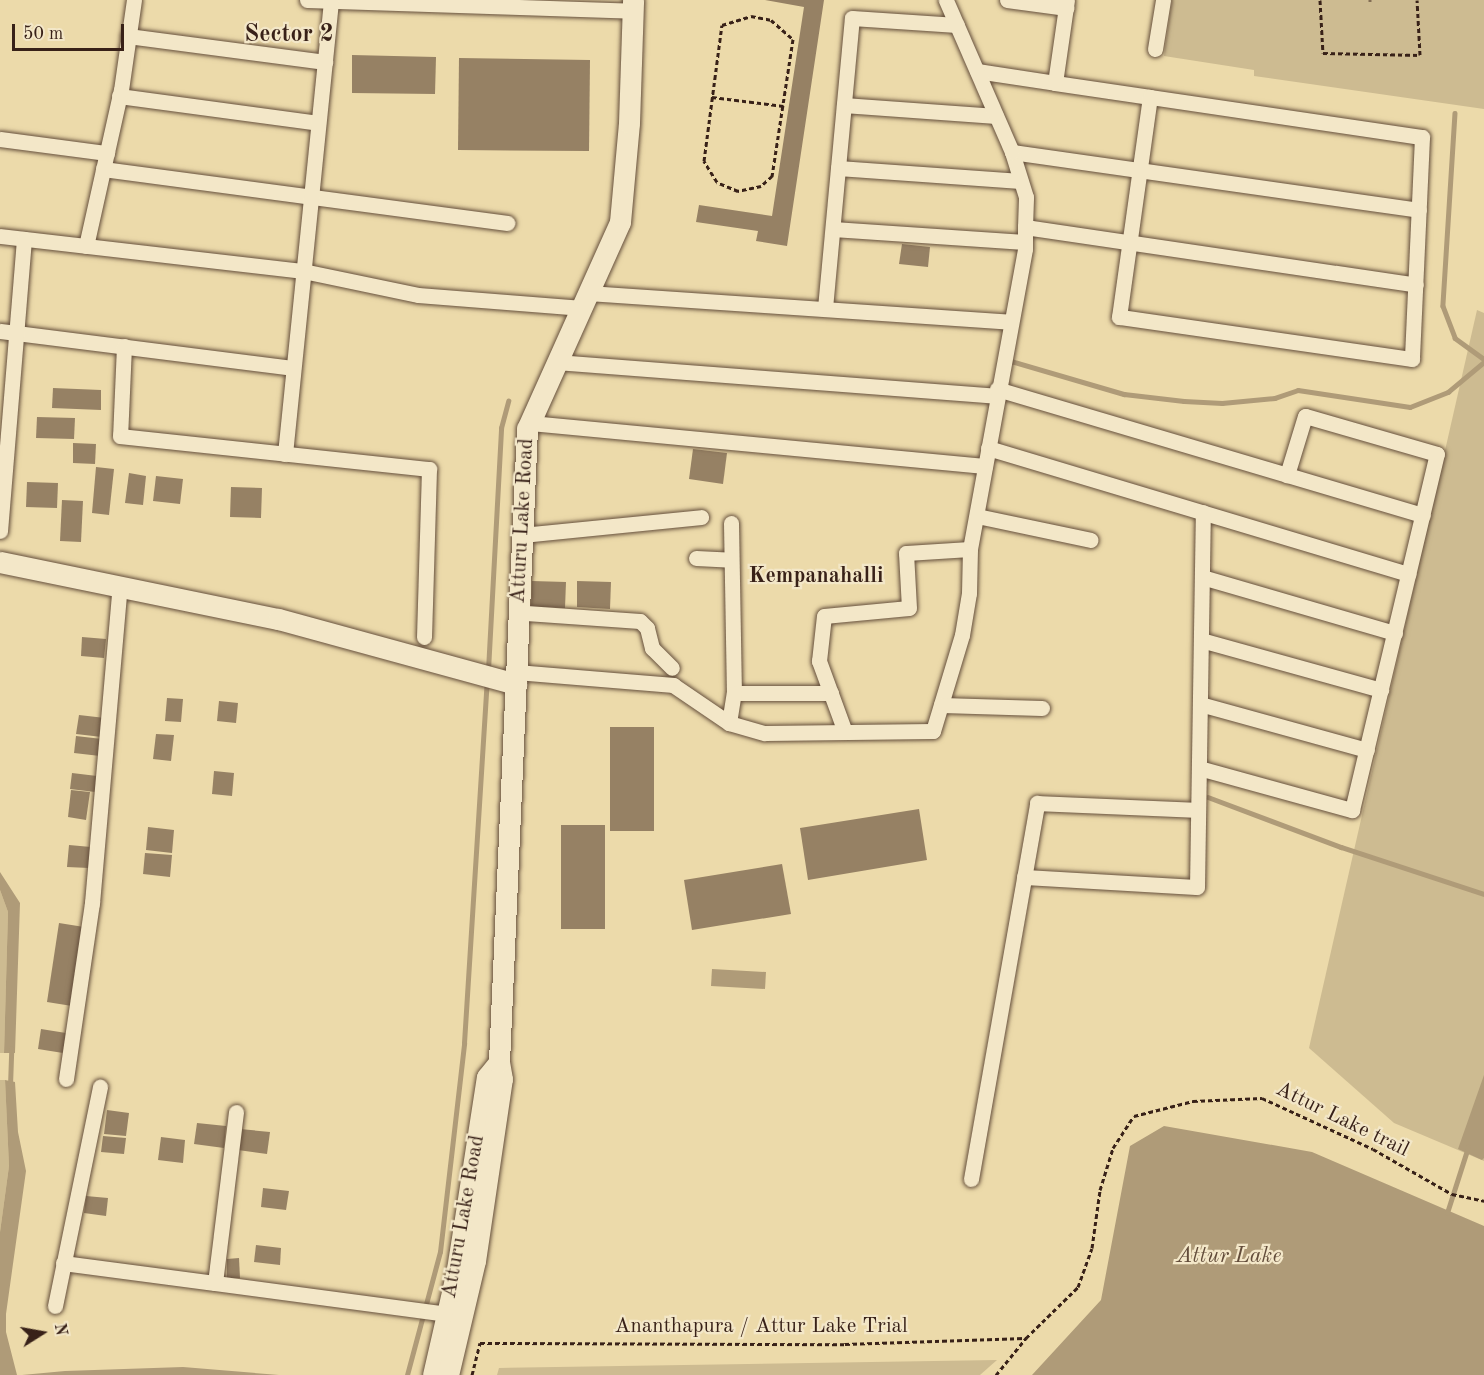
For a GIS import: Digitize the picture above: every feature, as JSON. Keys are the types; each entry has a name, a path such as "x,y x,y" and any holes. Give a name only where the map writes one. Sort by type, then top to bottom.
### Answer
{"street":[{"path":"86,246 119,96 134,0"},
{"path":"307,0 633,6"},
{"path":"0,562 278,618 516,678 673,685 729,723 765,733 933,731 962,635 969,593 970,549 1025,235 1026,197 1012,152 946,0"},
{"path":"1007,0 1067,4 1056,83"},
{"path":"1155,49 1162,0"},
{"path":"285,454 331,2"},
{"name":"Atturu Lake Road","path":"448,1375 487,1077 499,1062 522,535 530,423 620,222 629,123 633,6"},
{"path":"825,308 852,18 957,25"},
{"path":"128,36 325,62"},
{"path":"977,71 1422,137 1412,359 1119,317 1150,97"},
{"path":"119,96 318,123"},
{"path":"844,105 996,116"},
{"path":"0,139 107,153"},
{"path":"1012,152 1419,210"},
{"path":"838,168 1021,181"},
{"path":"103,169 507,223"},
{"path":"833,229 1025,235 1131,243 1416,285"},
{"path":"0,236 303,271 418,296 825,308 1010,322"},
{"path":"0,531 5,412 16,333 24,239"},
{"path":"0,331 293,369"},
{"path":"124,346 120,436 429,469 424,637"},
{"path":"557,362 996,393 1423,515"},
{"path":"1199,768 1352,810 1437,454 1305,416 1287,475"},
{"path":"530,423 985,466"},
{"path":"988,448 1408,574"},
{"path":"1024,878 1197,887 1203,512"},
{"path":"977,516 1091,540"},
{"path":"522,535 701,517"},
{"path":"729,723 734,693 731,523"},
{"path":"845,732 819,662 824,616 909,608 906,553 970,549"},
{"path":"696,558 731,560"},
{"path":"1202,577 1395,633"},
{"path":"66,1079 93,893 120,586"},
{"path":"526,613 640,621 647,628 652,648 672,668"},
{"path":"1201,640 1381,690"},
{"path":"734,693 831,693"},
{"path":"1200,704 1367,750"},
{"path":"941,705 1042,708"},
{"path":"971,1179 1037,803 1198,810"},
{"path":"55,1306 100,1087"},
{"path":"215,1283 236,1112"},
{"path":"63,1263 455,1315"},
{"name":"Atturu Lake Road","path":"433,1375 455,1315"}],"path":[{"path":"1320,0 1323,53 1420,55 1417,0"},
{"path":"741,17 761,17 779,25 793,39 772,176 761,186 738,191 717,182 704,161 712,97 722,25 741,17"},
{"path":"712,97 783,106"},
{"name":"Attur Lake trail","path":"1026,1338 1078,1287 1092,1248 1101,1190 1113,1148 1134,1116 1193,1101 1262,1098 1373,1149 1449,1191 1484,1201"},
{"path":"996,1375 1026,1338"},
{"name":"Ananthapura / Attur Lake Trial","path":"472,1375 480,1343 845,1344 1026,1338"}],"shaded area":[{"path":"1172,0 1484,0 1484,109 1254,76 1254,70 1164,56"},
{"path":"1477,310 1484,313 1484,1161 1394,1123 1309,1048"},
{"path":"0,890 8,912 4,1053 0,1053"},
{"path":"0,1080 5,1080 9,1166 0,1232"},
{"path":"997,1360 980,1375 497,1375 499,1368"}],"water":[{"path":"0,872 20,903 15,1053 4,1053 8,912 0,890"},
{"path":"712,969 766,972 765,989 711,986"},
{"path":"1484,1075 1484,1158 1482,1160 1458,1149"},
{"path":"5,1080 15,1082 18,1132 26,1171 6,1314 6,1332 17,1375 0,1375 0,1232 9,1166"},
{"name":"Attur Lake","path":"1164,1126 1312,1152 1484,1226 1484,1375 1032,1375 1101,1300 1130,1146"},
{"path":"183,1367 279,1375 22,1375 65,1371"}],"building":[{"path":"765,0 824,0 787,246 756,241 758,231 696,222 699,205 772,216 804,7"},
{"path":"352,55 436,57 435,94 352,93"},
{"path":"459,58 590,60 589,151 458,150"},
{"path":"902,244 930,247 928,267 899,264"},
{"path":"53,388 101,390 101,410 52,408"},
{"path":"37,417 75,418 74,439 36,438"},
{"path":"73,443 96,444 95,464 73,463"},
{"path":"693,449 727,453 723,484 689,479"},
{"path":"96,467 114,469 109,515 92,513"},
{"path":"129,473 146,476 143,505 125,503"},
{"path":"156,476 183,479 180,504 153,501"},
{"path":"27,482 58,483 57,508 26,507"},
{"path":"231,487 262,488 261,518 230,517"},
{"path":"62,500 83,501 81,542 60,541"},
{"path":"532,581 566,582 565,608 531,607"},
{"path":"577,581 611,582 610,609 577,607"},
{"path":"82,637 106,639 104,658 81,656"},
{"path":"167,698 183,699 181,722 165,721"},
{"path":"219,701 238,703 236,723 217,721"},
{"path":"79,715 105,718 102,737 76,734"},
{"path":"610,727 654,727 654,831 610,831"},
{"path":"156,734 174,735 171,761 153,759"},
{"path":"76,736 102,739 100,756 74,753"},
{"path":"214,771 234,773 232,796 212,794"},
{"path":"72,773 97,776 95,792 70,789"},
{"path":"71,790 90,792 86,820 68,817"},
{"path":"919,809 927,860 808,880 800,828"},
{"path":"561,825 605,825 605,929 561,929"},
{"path":"148,827 174,830 172,853 146,850"},
{"path":"69,845 91,847 89,868 67,867"},
{"path":"145,853 172,855 170,877 143,874"},
{"path":"782,864 791,914 692,930 684,880"},
{"path":"59,923 84,927 72,1006 47,1002"},
{"path":"41,1029 66,1033 63,1053 38,1049"},
{"path":"107,1110 129,1113 126,1136 104,1134"},
{"path":"197,1123 226,1126 224,1148 194,1144"},
{"path":"240,1129 270,1132 267,1154 238,1150"},
{"path":"103,1136 126,1138 124,1154 101,1152"},
{"path":"161,1137 185,1140 183,1163 158,1160"},
{"path":"263,1188 289,1191 286,1210 261,1207"},
{"path":"86,1196 108,1198 106,1216 84,1213"},
{"path":"256,1245 281,1248 280,1265 254,1262"},
{"path":"239,1258 240,1278 227,1278 227,1259"}],"waterway":[{"path":"1455,113 1443,306 1455,338 1484,359"},
{"path":"1011,361 1124,394 1184,401 1222,403 1275,398 1298,390 1410,407 1448,392 1484,362"},
{"path":"488,670 501,428 508,401"},
{"path":"407,1375 440,1252 464,1043 487,681"},
{"path":"1208,797 1341,847 1484,894"},
{"path":"10,1086 11,1049"},
{"path":"1447,1213 1468,1147"}],"district":[{"name":"Sector 2","path":"289,36"},
{"name":"Kempanahalli","path":"816,577"}]}
